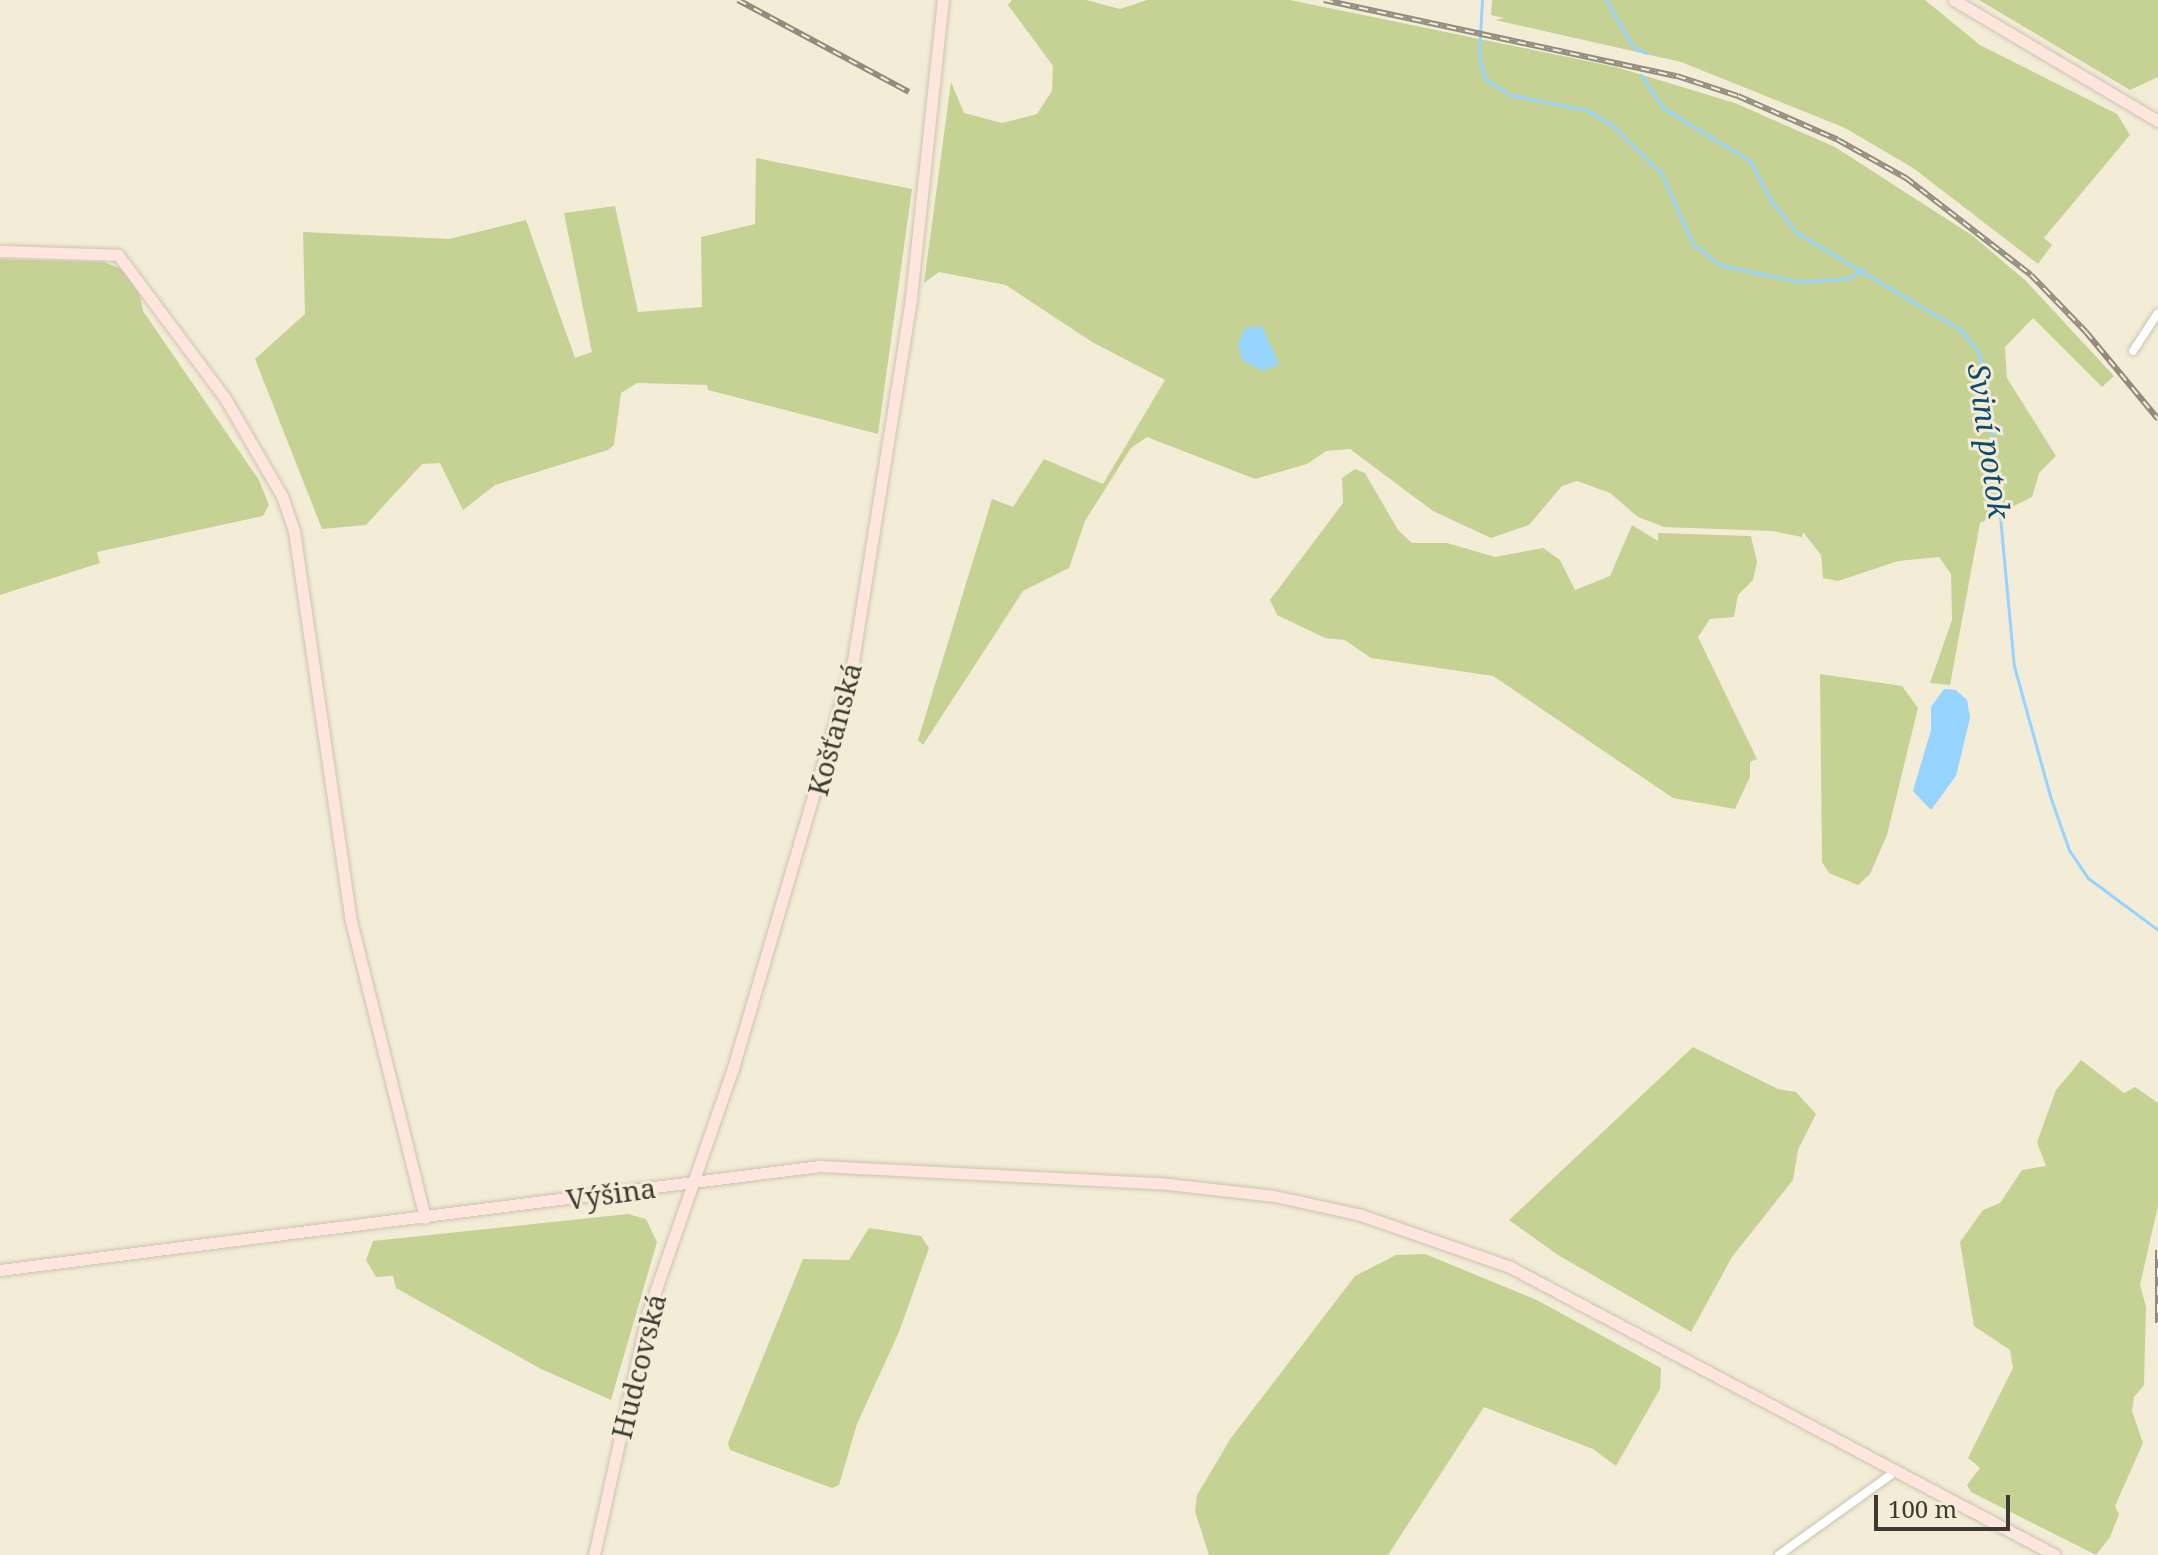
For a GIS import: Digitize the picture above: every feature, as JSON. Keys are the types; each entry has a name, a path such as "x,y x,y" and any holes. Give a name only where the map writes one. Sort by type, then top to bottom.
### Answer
{"street":[{"name":"Košťanská","path":"696,1182 849,678 916,262 943,0"},
{"path":"1954,0 2158,121"},
{"path":"0,251 118,255 225,398 282,496 294,531 350,917 425,1218"},
{"path":"2133,351 2158,313"},
{"name":"Výšina","path":"0,1270 797,1168 866,1165 1159,1183 1331,1206 1510,1267 2055,1555"},
{"name":"Hudcovská","path":"594,1555 644,1328 696,1182"},
{"path":"1779,1555 1896,1471"}],"green space":[{"path":"1012,0 1086,0 1120,9 1147,0 1290,0 1616,67 1735,103 1835,147 1973,236 2026,281 2114,376 2102,387 2033,318 2005,347 2007,378 2056,456 2039,473 2032,497 1980,523 1950,685 1930,683 1952,620 1951,574 1939,557 1898,561 1838,581 1823,578 1821,555 1803,532 1802,537 1772,531 1664,527 1638,517 1610,493 1577,481 1562,486 1529,525 1491,538 1433,511 1350,449 1326,451 1307,464 1255,479 1147,437 1131,448 1085,521 1069,568 1023,591 923,745 918,740 992,499 1013,507 1044,459 1103,484 1165,380 1092,342 1006,285 939,272 924,283 951,82 964,113 1002,123 1037,114 1052,91 1053,66 1008,5"},
{"path":"1492,0 1925,0 1980,45 2117,114 2130,135 2044,238 2052,245 2038,264 1913,168 1845,128 1681,62 1495,20 1504,18 1491,15"},
{"path":"1979,0 2158,0 2158,77 2130,90"},
{"path":"756,158 912,189 878,434 708,390 707,385 637,383 621,393 614,445 608,450 495,485 463,510 440,463 422,464 366,525 322,529 255,359 305,314 303,232 449,239 526,220 575,358 592,352 564,213 615,206 638,312 702,307 701,237 755,224"},
{"path":"0,259 104,262 126,271 138,288 143,311 259,480 269,505 263,516 97,552 100,563 0,595"},
{"path":"1355,469 1365,473 1398,530 1412,543 1447,543 1495,557 1543,548 1560,560 1575,590 1610,576 1632,525 1658,541 1658,533 1751,536 1757,562 1753,580 1738,595 1734,617 1710,619 1698,637 1757,759 1750,762 1750,777 1735,809 1673,798 1493,676 1371,658 1345,640 1325,638 1277,615 1270,600 1343,503 1342,478"},
{"path":"1820,674 1902,686 1918,708 1887,835 1870,874 1858,885 1829,873 1822,862"},
{"path":"1693,1047 1778,1089 1796,1092 1816,1114 1798,1150 1793,1180 1732,1257 1691,1332 1558,1255 1509,1220"},
{"path":"2081,1060 2124,1093 2135,1087 2158,1103 2158,1206 2140,1285 2146,1307 2144,1385 2134,1397 2132,1411 2143,1443 2115,1506 2119,1514 2110,1537 2096,1555 1971,1492 1967,1485 1980,1468 1968,1458 2013,1368 2010,1350 1974,1326 1960,1242 1983,1210 2000,1203 2022,1170 2046,1166 2037,1142 2056,1090"},
{"path":"628,1214 646,1219 657,1242 611,1400 541,1369 396,1288 393,1276 376,1277 366,1260 373,1241"},
{"path":"869,1228 921,1236 929,1248 899,1332 857,1424 839,1485 832,1488 730,1450 728,1443 803,1259 849,1260"},
{"path":"1425,1254 1537,1300 1661,1368 1660,1389 1616,1466 1593,1449 1484,1407 1388,1555 1209,1555 1195,1511 1197,1495 1231,1438 1355,1276 1396,1255"}],"water":[{"path":"1262,326 1279,364 1263,371 1242,360 1238,344 1245,328"},
{"path":"1944,689 1956,690 1967,700 1970,718 1956,776 1931,810 1913,791 1931,730 1931,707"}],"waterway":[{"name":"Sviní potok","path":"1482,0 1479,54 1485,79 1511,95 1586,110 1612,125 1662,174 1692,243 1720,265 1801,282 1849,278 1863,269"},
{"path":"1606,0 1633,47 1646,53"},
{"name":"Sviní potok","path":"1641,75 1663,108 1750,161 1772,202 1797,233 1961,330 1978,352 1988,387 2014,666 2050,796 2069,850 2088,878 2158,930"}],"railway":[{"path":"738,0 909,92"},
{"path":"1324,0 1677,76 1738,96 1838,140 1906,178 2031,275 2086,332 2158,419"},
{"path":"2158,1250 2158,1323"}]}
